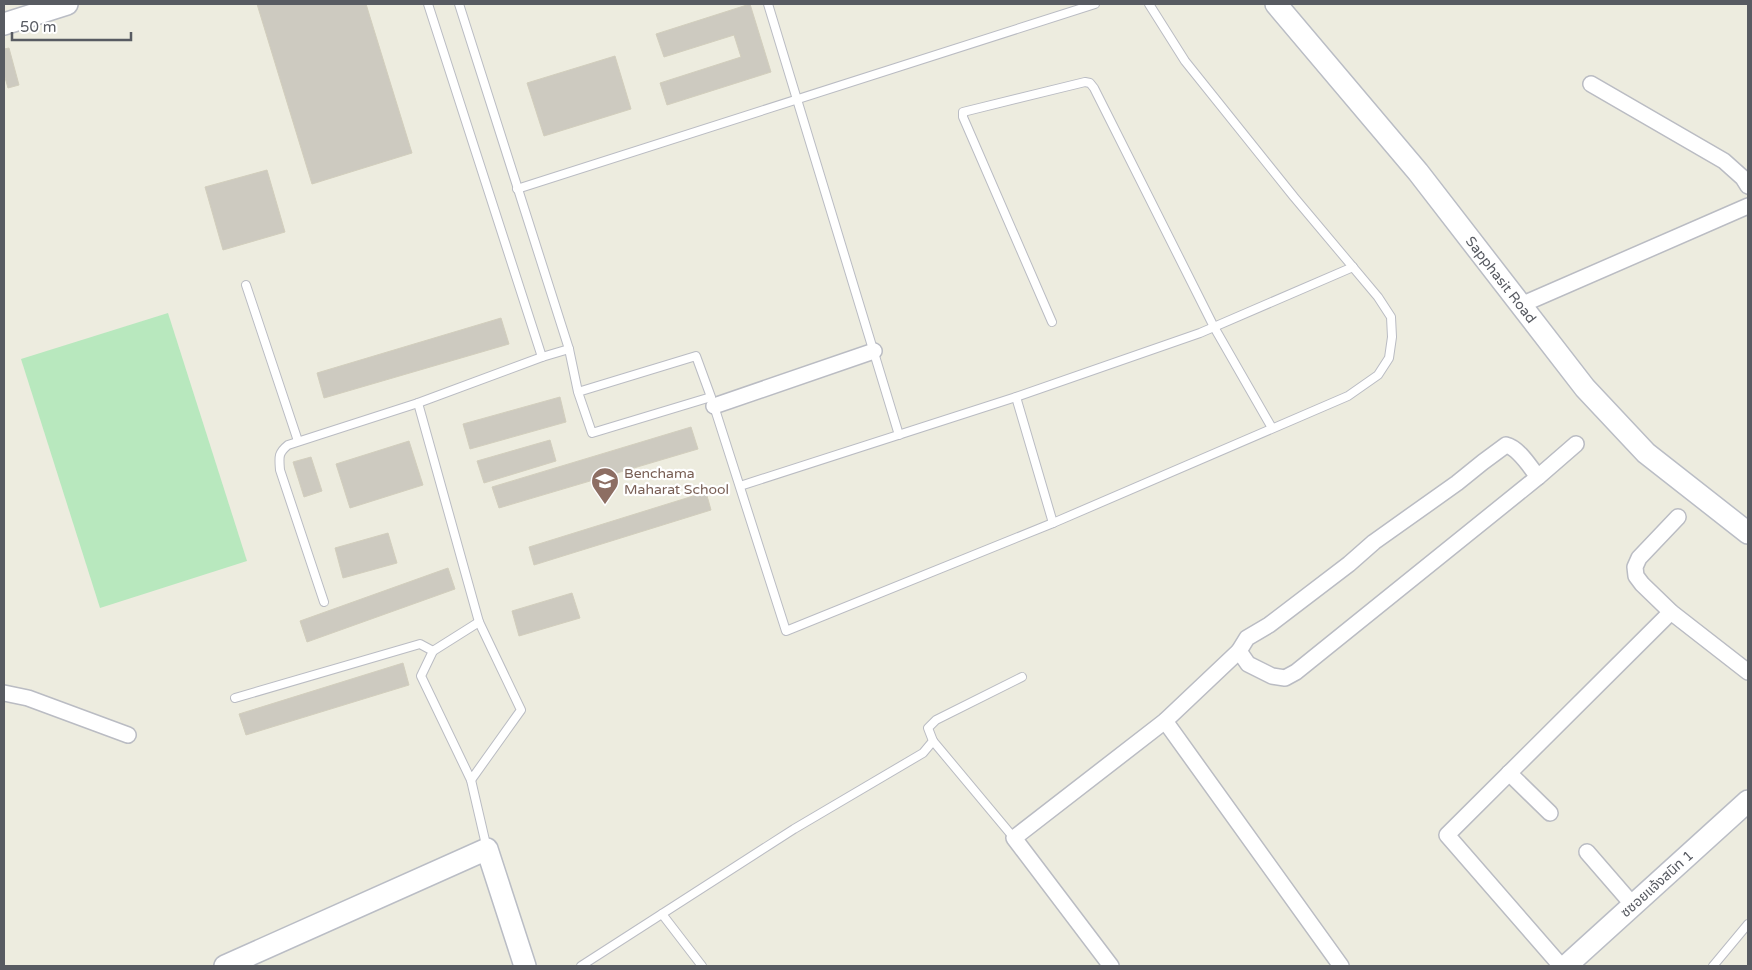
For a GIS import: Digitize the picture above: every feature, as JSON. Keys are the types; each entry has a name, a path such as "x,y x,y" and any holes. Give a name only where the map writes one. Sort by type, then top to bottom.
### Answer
{"street":[{"path":"4,24 67,4"},
{"name":"Sapphasit Road","path":"1277,4 1418,172 1585,388 1646,453 1748,533"},
{"path":"1591,84 1724,161 1743,178 1748,186"},
{"path":"1521,305 1748,206"},
{"path":"712,402 874,351"},
{"path":"1239,651 1248,664 1272,676 1285,678 1296,672 1538,477 1576,444"},
{"path":"1111,966 1014,838 1165,721 1239,651 1247,638 1269,625 1349,564 1374,542 1457,483 1506,445 1512,447 1520,454 1538,477"},
{"path":"1678,517 1639,558 1635,567 1636,576 1671,612 1748,672"},
{"path":"1561,966 1447,835 1671,612"},
{"path":"4,693 28,698 128,735"},
{"path":"1165,721 1341,966"},
{"path":"1509,773 1550,813"},
{"name":"ซซอยแจ้งสนิท 1","path":"1566,966 1748,802"},
{"path":"225,966 487,849 525,966"},
{"path":"1587,852 1633,905"}],"lane":[{"path":"428,4 542,357"},
{"path":"459,4 568,348 578,392 592,432 712,402"},
{"path":"768,4 899,435"},
{"path":"517,189 1095,4"},
{"path":"578,392 696,356 786,631 1053,523 1348,396 1378,375 1389,358 1392,336 1391,318 1378,296 1294,197 1185,61 1150,4"},
{"path":"1052,322 962,117 963,112 1085,82 1090,83 1094,88 1214,327 1272,428"},
{"path":"740,486 1016,397 1214,327 1353,267"},
{"path":"246,285 298,441"},
{"path":"324,602 280,470 279,456 282,449 298,441 418,403 568,348"},
{"path":"1016,397 1053,523"},
{"path":"418,403 480,622 521,710 471,780"},
{"path":"480,622 432,651 422,676 471,780 487,849"},
{"path":"235,698 420,644 432,651"},
{"path":"1014,838 934,741 928,728 936,720 1022,677"},
{"path":"581,966 794,829 923,753 934,741"},
{"path":"662,914 702,966"},
{"path":"1713,966 1748,924"}],"green space":[{"path":"168,313 247,561 100,608 21,359"}],"building":[{"path":"257,4 366,4 412,153 312,184"},
{"path":"750,4 771,72 667,105 660,83 741,57 734,35 664,57 656,34"},
{"path":"9,48 19,85 8,88 4,74 4,49"},
{"path":"615,56 631,109 544,136 527,83"},
{"path":"267,170 285,232 223,250 205,187"},
{"path":"501,318 509,344 324,398 317,373"},
{"path":"560,397 566,422 470,449 463,424"},
{"path":"691,427 698,449 499,508 492,487"},
{"path":"550,440 556,461 484,483 477,461"},
{"path":"409,441 423,485 350,508 336,464"},
{"path":"311,457 322,491 304,497 293,462"},
{"path":"706,492 711,510 534,565 529,547"},
{"path":"388,533 397,563 343,578 335,548"},
{"path":"448,568 455,589 307,642 300,621"},
{"path":"572,593 580,618 519,636 512,611"},
{"path":"403,663 409,685 246,735 239,714"}],"place":[{"name":"Benchama Maharat School","path":"605,505"}]}
